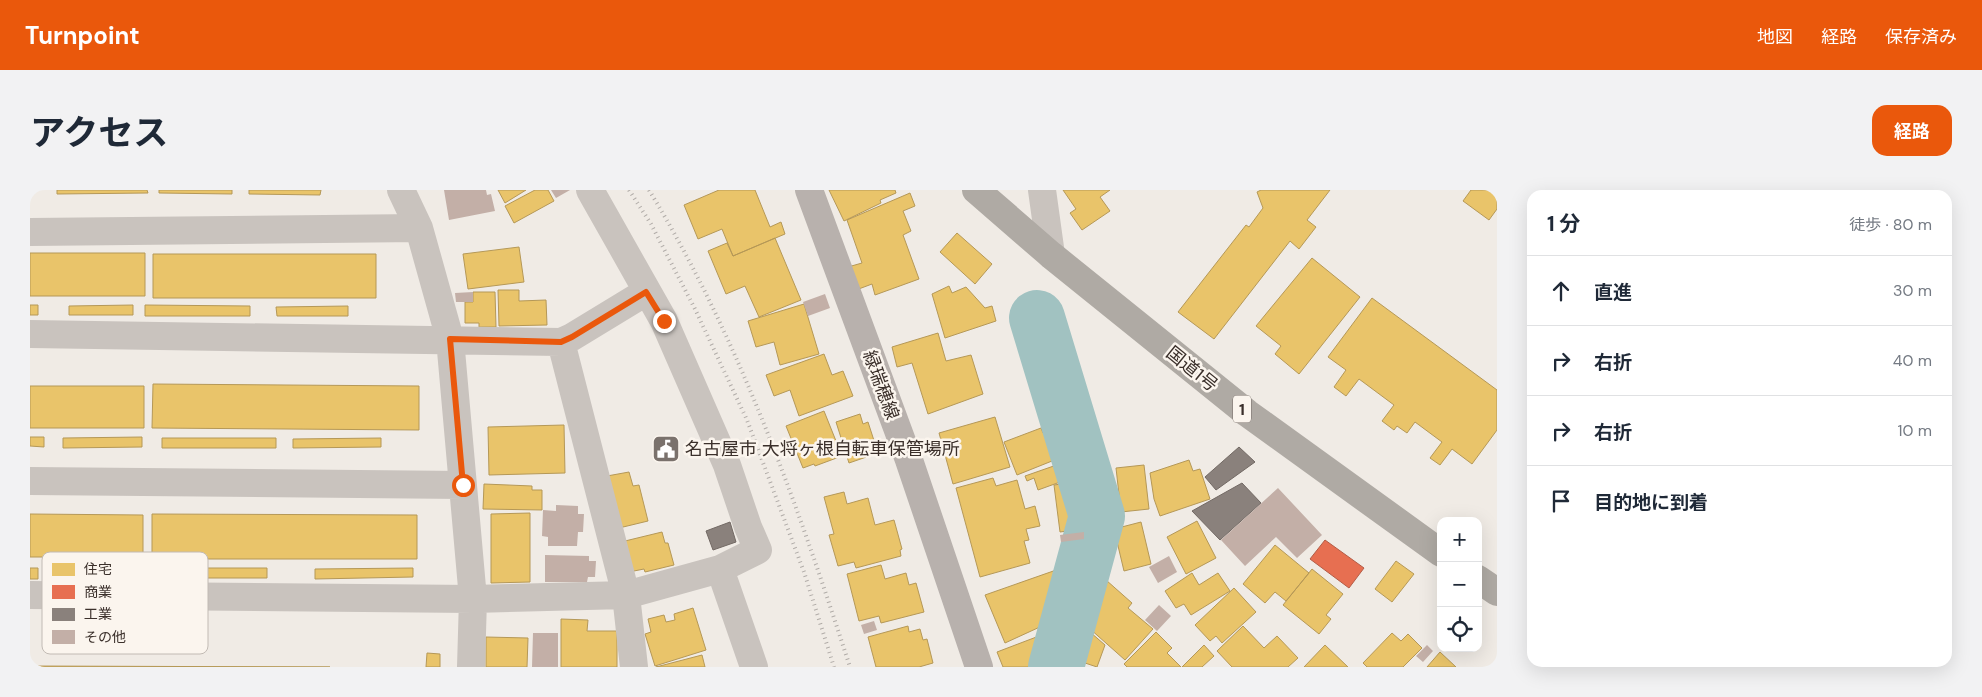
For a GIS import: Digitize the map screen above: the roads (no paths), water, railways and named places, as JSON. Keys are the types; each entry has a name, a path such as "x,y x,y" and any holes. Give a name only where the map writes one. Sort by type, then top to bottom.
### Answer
{"highway":[{"name":"国道1号","path":"976,190 1051,255 1247,413 1437,550"},
{"path":"1482,582 1497,592"}],"main road":[{"name":"緑瑞穂線","path":"809,190 909,460 979,667"}],"street":[{"path":"401,190 419,228 450,339 473,598 471,667"},
{"path":"208,596 473,598 626,595 720,569 758,550 723,456 664,321 590,190"},
{"path":"1042,190 1051,255"},
{"path":"30,232 419,228"},
{"path":"30,334 561,342 646,292"},
{"path":"561,342 618,570 626,595 634,667"},
{"path":"30,481 463,485"},
{"path":"720,569 754,667"}],"waterway":[{"path":"1037,318 1097,516 1056,667"}],"railway":[{"path":"629,190 651,224 695,309 747,420 804,572 834,667"},
{"path":"649,190 711,304 763,422 809,544 850,667"}],"place":[{"name":"名古屋市 大将ヶ根自転車保管場所","path":"666,449"}]}
